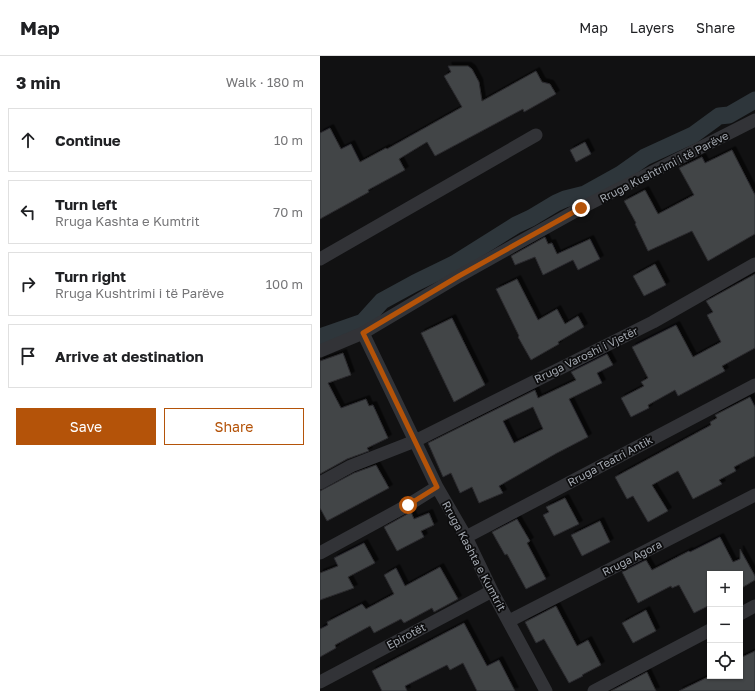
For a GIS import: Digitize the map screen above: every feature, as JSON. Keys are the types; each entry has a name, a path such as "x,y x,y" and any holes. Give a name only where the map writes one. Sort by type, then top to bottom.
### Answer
{"street":[{"name":"Rruga Kushtrimi i të Parëve","path":"320,351 363,333 459,276 581,208 755,120"},
{"path":"320,259 536,135"},
{"name":"Rruga Varoshi i Vjetër","path":"320,483 350,466 415,441 653,322 755,264"},
{"name":"Rruga Kashta e Kumtrit","path":"363,333 437,487 466,537 492,590 546,691"},
{"name":"Rruga Teatri Antik","path":"466,537 755,385"},
{"path":"320,553 408,505 437,487"},
{"name":"Rruga Agora","path":"509,621 755,494"},
{"name":"Epirotët","path":"320,682 492,590"},
{"path":"743,612 755,606"},
{"path":"594,691 707,632"}],"building":[{"path":"448,66 468,66 472,69 479,82 482,101 536,71 542,82 550,84 556,94 524,112 523,109 435,156 427,142 399,159 405,170 320,219 320,133 330,128 341,149 351,144 360,162 386,148 387,149 462,107 444,76 451,72"},
{"path":"585,142 591,154 576,162 570,150"},
{"path":"732,150 755,195 755,234 708,261 692,231 648,251 635,224 636,223 624,201 645,190 658,214 694,195 679,168 702,157 705,163"},
{"path":"545,237 548,244 552,243 557,254 590,239 600,259 578,270 573,260 543,275 535,257 515,265 511,256"},
{"path":"655,264 666,285 644,296 633,276"},
{"path":"755,274 755,348 722,366 725,371 678,396 675,390 648,405 649,408 631,417 621,398 644,386 641,382 648,378 632,347 676,325 693,357 721,342 707,315 713,312 706,301"},
{"path":"517,279 538,320 557,309 565,324 578,316 584,327 558,342 559,344 531,360 518,337 519,336 496,289"},
{"path":"452,318 485,385 454,402 421,333"},
{"path":"343,353 351,375 328,383 341,408 366,399 369,406 373,405 388,438 367,448 369,451 347,459 320,474 320,361"},
{"path":"607,354 613,365 597,373 602,383 569,399 588,437 499,486 503,493 479,503 472,487 460,493 451,473 443,477 428,443 535,390 538,398 576,380 571,372","holes":["533,407 543,429 514,443 503,421"]},
{"path":"750,397 755,407 755,456 734,467 736,471 719,480 722,484 693,499 678,471 652,485 668,511 648,522 633,496 627,499 615,477 711,425 710,422 717,418 715,415"},
{"path":"376,465 389,488 327,521 320,508 320,491 354,473"},
{"path":"565,498 579,524 554,536 543,515 549,512 546,507"},
{"path":"411,512 414,519 429,513 434,525 421,531 424,537 397,551 384,527"},
{"path":"517,519 530,541 527,543 546,579 526,589 507,554 505,555 492,532"},
{"path":"600,521 610,542 582,556 571,535"},
{"path":"720,537 733,562 740,559 740,549 755,576 755,580 743,587 743,571 707,571 707,606 694,613 679,585 672,588 671,586 638,603 622,572 646,560 652,570 689,551 690,552"},
{"path":"364,543 375,563 348,577 354,588 320,600 320,573 338,566 334,558"},
{"path":"440,567 458,599 434,612 432,608 404,623 401,619 374,633 370,626 335,645 336,648 320,657 320,629 328,625 327,622 362,604 366,609 394,594 384,575 396,568 405,586"},
{"path":"556,606 577,646 588,640 601,665 569,683 544,639 536,643 525,622"},
{"path":"646,610 656,631 633,643 622,623"},
{"path":"464,623 487,666 499,660 515,691 477,691 463,663 450,670 447,665 405,686 407,691 382,691 372,671"},
{"path":"755,651 755,691 679,691 707,677 707,679 743,679 743,657"},
{"path":"647,672 656,691 611,691"}],"waterway":[{"path":"320,337 363,322 382,301 454,264 516,225 556,203 585,194 621,174 645,157 693,135 719,116 729,115 755,100"}],"route":[{"path":"408,505 437,487 363,333 459,276 581,208"}]}
